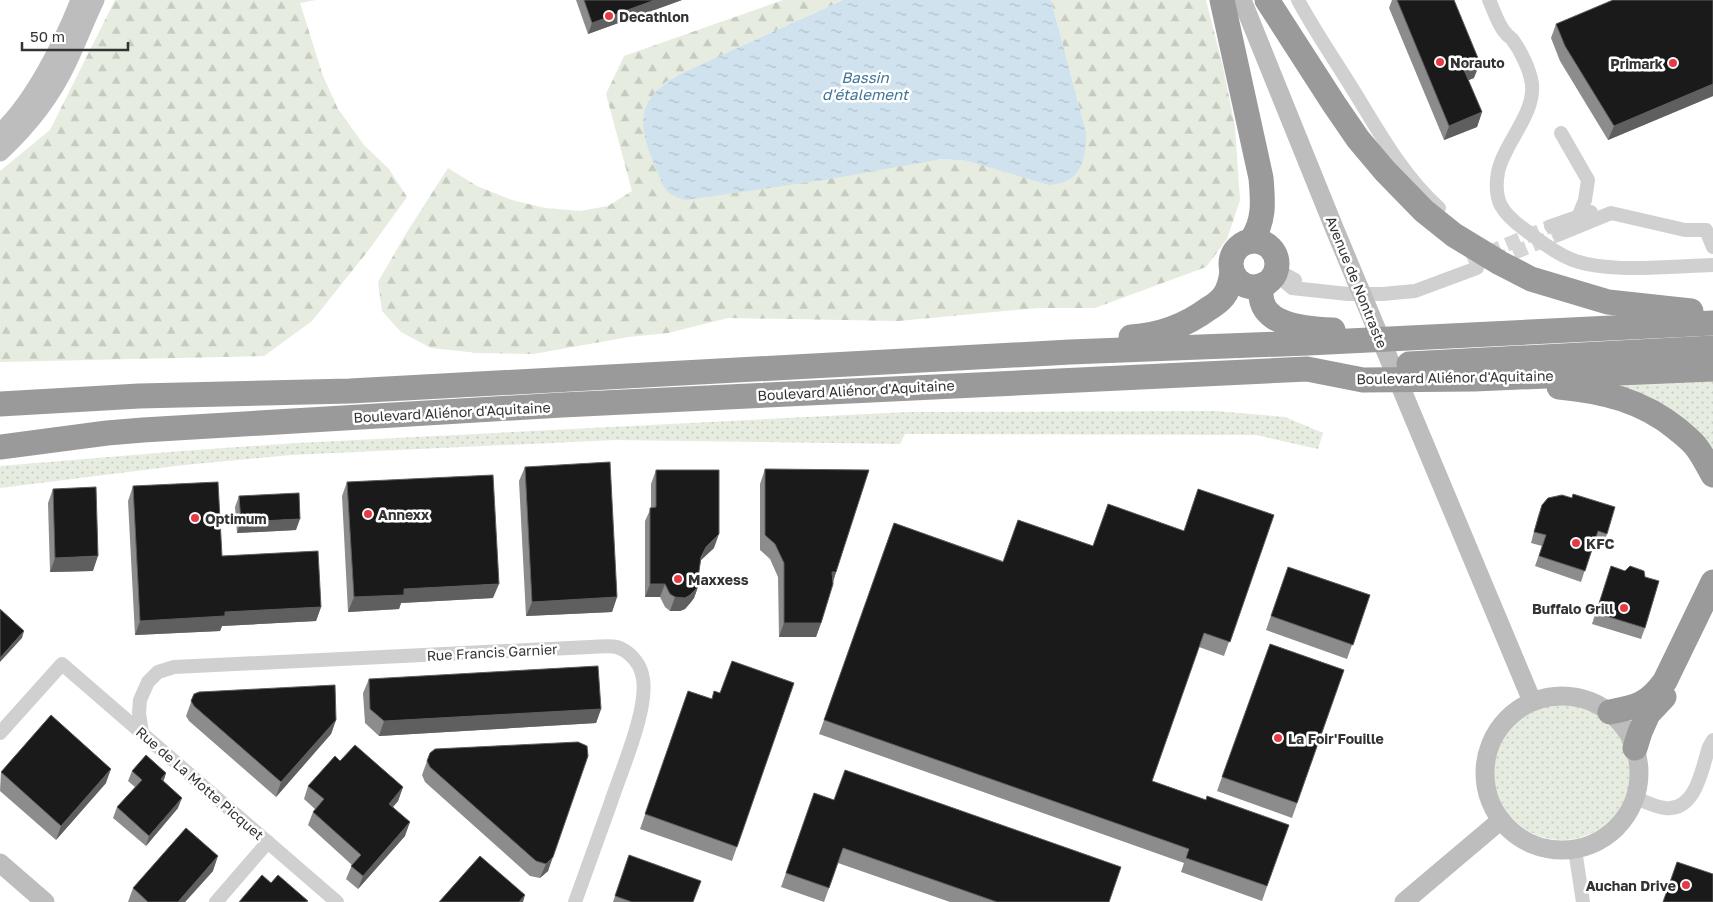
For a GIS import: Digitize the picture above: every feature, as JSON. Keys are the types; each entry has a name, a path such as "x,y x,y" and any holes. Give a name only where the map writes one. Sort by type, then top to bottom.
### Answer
{"highway":[{"path":"1222,0 1259,168 1264,202 1261,224 1251,241"},
{"path":"1267,0 1358,139 1385,171 1424,211 1454,235 1531,279 1608,302 1713,312"},
{"path":"1070,352 1089,341 1146,336 1173,330 1197,317 1223,297 1229,286 1234,251 1244,242 1251,241 1259,241 1272,249 1271,275 1260,293 1262,306 1275,319 1297,326 1325,330 1402,334 1417,338"},
{"path":"1232,271 1236,278 1248,286 1271,275"},
{"name":"Boulevard Aliénor d'Aquitaine","path":"0,404 139,396 350,391 1070,352 1417,338 1713,323"},
{"path":"1307,369 1713,348"},
{"name":"Boulevard Aliénor d'Aquitaine","path":"0,447 107,433 552,406 1307,369 1363,380 1474,379 1713,369"},
{"path":"1474,379 1583,390 1626,400 1652,411 1685,436 1697,447 1713,475"},
{"path":"0,437 107,433"},
{"path":"1610,712 1642,704 1659,690 1713,582"},
{"path":"1636,748 1640,732 1648,714 1671,688 1713,606"}],"street":[{"path":"0,133 7,127 36,90 54,57 80,0"},
{"path":"0,152 16,137 46,100 66,65 95,0"},
{"name":"Avenue de Nontraste","path":"1242,0 1335,230 1532,701"},
{"path":"1298,0 1399,163 1430,200 1461,228 1506,258 1564,288"},
{"path":"1490,0 1504,32 1512,40 1521,55 1528,71 1532,88 1529,107 1499,169 1496,195 1500,206 1512,220 1533,236 1566,257 1588,264 1610,267 1713,265"},
{"path":"1561,133 1588,180 1585,200 1575,216"},
{"path":"1713,220 1695,224 1680,222 1610,206 1575,216 1555,230 1611,213 1685,230 1706,230 1713,247"},
{"path":"1271,275 1284,281 1292,288 1348,294 1382,294 1415,290 1472,264"},
{"name":"Rue Francis Garnier","path":"142,733 139,713 140,700 148,682 158,672 174,667 616,647 633,657 643,675 644,692 631,745 575,902"},
{"name":"Rue de La Motte Picquet","path":"0,733 62,664 337,902"},
{"path":"1552,696 1572,696 1592,701 1610,712 1625,728 1636,748 1640,773 1636,798 1626,817 1612,833 1594,844 1575,850 1554,850 1534,846 1516,836 1501,820 1490,801 1485,777 1487,754 1496,732 1512,714 1532,701 1552,696"},
{"path":"1636,798 1665,808 1674,808 1683,804 1692,797 1713,740"},
{"path":"1404,902 1501,820"},
{"path":"216,902 268,842"},
{"path":"1575,850 1583,902"},
{"path":"0,863 45,902"},
{"path":"0,880 25,902"}],"green space":[{"path":"115,0 316,0 300,3 323,76 338,109 364,145 389,169 407,197 368,251 312,321 264,356 0,362 0,171 50,130"},
{"path":"783,0 843,0 682,73 666,82 656,92 919,162 942,159 968,161 1086,132 1051,0 1206,0 1223,67 1235,127 1240,200 1227,239 1206,267 1095,308 1038,308 898,321 728,318 668,333 629,337 533,354 478,353 431,348 401,332 382,311 378,282 448,168 477,186 512,200 545,208 580,211 608,206 632,191 606,94 624,56"},
{"path":"1713,379 1713,458 1609,389 1622,383"},
{"path":"1216,411 1285,417 1323,433 1318,449 1256,435 905,434 900,444 615,440 291,455 184,465 0,488 0,466 297,443 907,412"},
{"path":"1562,704 1588,710 1610,724 1624,746 1630,772 1624,798 1610,820 1588,834 1562,840 1536,834 1514,820 1500,798 1494,772 1500,746 1514,724 1536,710"}],"water":[{"name":"Bassin d'étalement","path":"843,0 1051,0 1086,132 1085,151 1080,168 1069,180 1049,185 968,161 942,159 824,180 686,200 668,192 660,179 649,150 643,124 644,112 656,91 682,73"}],"building":[{"path":"584,0 655,0 592,23"},
{"name":"Norauto","path":"1397,0 1454,0 1480,63 1464,70 1482,112 1449,126"},
{"path":"1613,0 1713,0 1713,84 1614,126 1565,46 1556,24"},
{"path":"610,462 617,597 532,602 525,467"},
{"path":"765,469 869,470 836,572 832,572 833,584 821,623 784,623 784,563 775,544 765,535"},
{"path":"656,470 719,470 719,534 706,547 701,557 699,584 685,598 675,597 670,594 665,584 650,584 650,508 656,507"},
{"path":"493,475 499,584 404,589 404,595 354,597 347,482"},
{"path":"218,482 222,556 318,551 321,607 225,612 225,616 140,621 133,486"},
{"path":"96,487 98,556 55,558 53,489"},
{"path":"1198,489 1274,515 1230,642 1204,633 1152,781 1206,800 1207,796 1289,825 1267,886 1186,858 1189,849 824,720 894,523 1003,562 1018,520 1093,546 1108,504 1184,531"},
{"path":"299,493 300,519 241,522 239,496"},
{"path":"1573,494 1615,507 1607,534 1598,531 1585,571 1539,556 1546,535 1534,532 1542,505 1548,498 1562,495 1572,498"},
{"name":"Buffalo Grill","path":"1611,566 1625,571 1630,566 1644,571 1645,577 1659,581 1645,628 1596,613"},
{"path":"1288,567 1370,595 1353,645 1271,616"},
{"path":"0,609 24,631 0,658"},
{"name":"La Foir'Fouille","path":"1270,644 1344,670 1297,803 1222,777"},
{"path":"732,661 794,683 737,847 645,814 688,691 712,699 714,691 720,693"},
{"path":"598,666 601,709 384,721 370,709 369,679"},
{"path":"335,685 336,720 281,782 194,706 191,701 194,694 199,692"},
{"path":"51,715 111,769 61,826 1,772"},
{"path":"578,742 587,746 588,756 553,857 546,864 536,861 430,767 427,761 430,753 435,749"},
{"path":"355,745 403,787 389,804 410,822 363,876 351,866 361,855 313,812 324,799 308,786 335,756 340,761"},
{"path":"146,755 166,773 161,779 182,798 149,836 117,807 142,780 132,771"},
{"path":"845,770 1121,867 1109,902 997,902 843,848 829,888 786,873 814,793 834,800"},
{"path":"186,828 218,856 178,902 148,902 133,888"},
{"path":"629,855 701,881 693,902 632,902 615,896"},
{"path":"480,856 525,895 519,902 439,902"},
{"name":"Auchan Drive","path":"1677,862 1713,874 1713,902 1663,902"},
{"path":"262,875 271,883 278,875 308,901 239,902"}],"tunnel":[{"path":"1468,261 1551,226"},
{"path":"1494,261 1560,234"}],"place":[{"name":"Decathlon","path":"609,16"},
{"name":"Norauto","path":"1440,62"},
{"name":"Primark","path":"1673,63"},
{"name":"Annexx","path":"368,514"},
{"name":"Optimum","path":"195,518"},
{"name":"KFC","path":"1576,543"},
{"name":"Maxxess","path":"678,579"},
{"name":"Buffalo Grill","path":"1624,608"},
{"name":"La Foir'Fouille","path":"1278,738"},
{"name":"Auchan Drive","path":"1686,885"}]}
